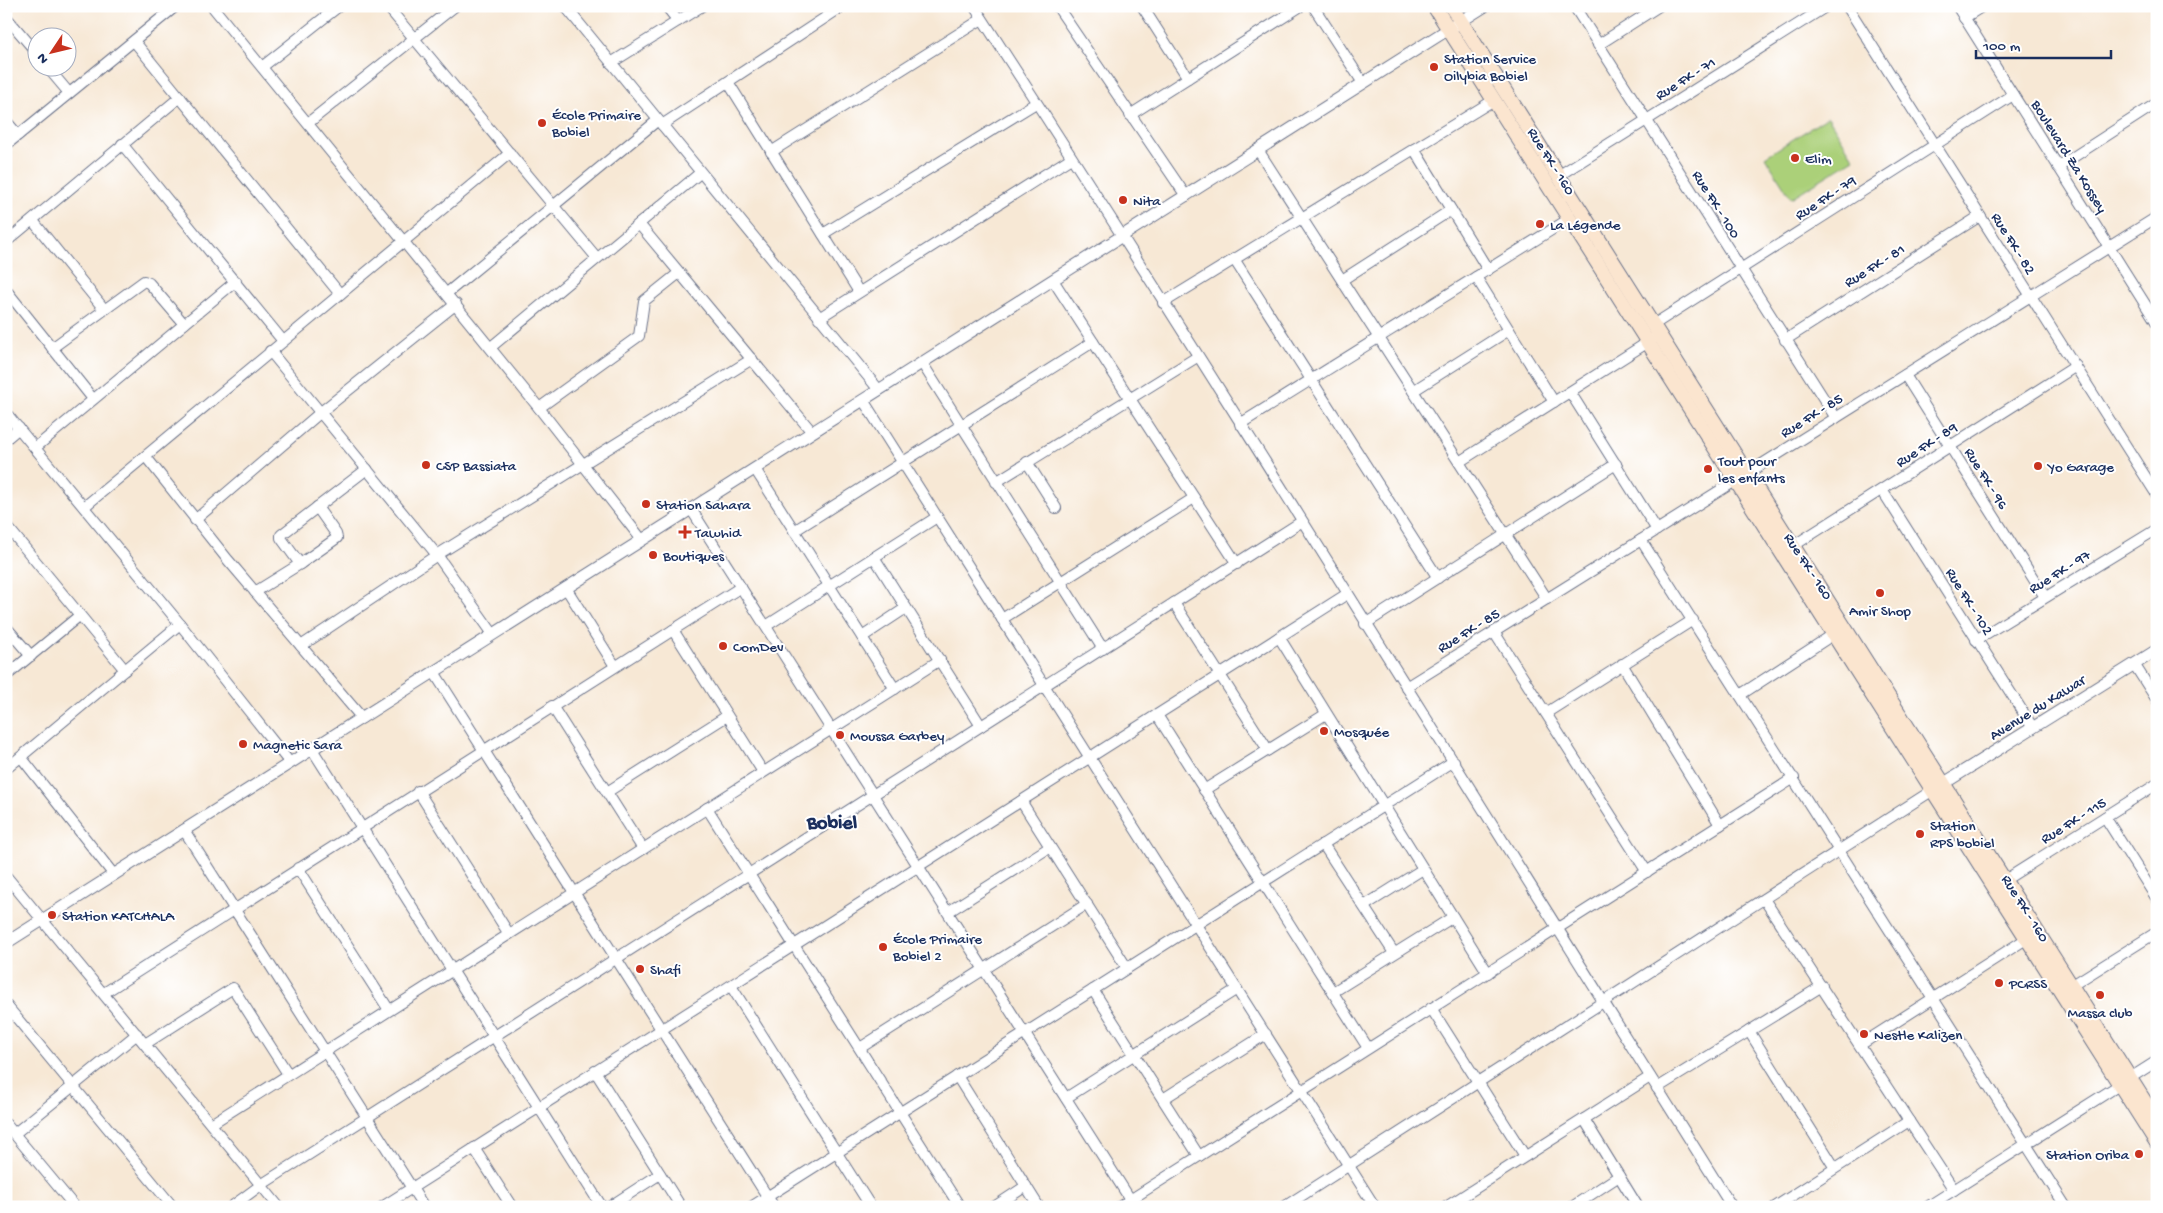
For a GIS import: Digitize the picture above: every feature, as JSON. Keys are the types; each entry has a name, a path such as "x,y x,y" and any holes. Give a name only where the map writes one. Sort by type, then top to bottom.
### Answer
{"main road":[{"name":"Rue FK - 160","path":"1434,6 1455,25 1558,176 1834,634 1938,787 2005,880 2071,986 2157,1143"},
{"name":"Rue FK - 160","path":"1451,6 1455,25 1494,100 1569,219 1654,334"},
{"name":"Rue FK - 160","path":"1741,477 1793,546 1938,787 2026,939 2124,1082 2157,1120"}],"street":[{"path":"6,145 176,6"},
{"path":"212,6 491,347 585,464 642,540"},
{"path":"262,67 340,6"},
{"path":"387,6 597,258"},
{"path":"308,123 454,6"},
{"path":"565,6 879,390"},
{"path":"666,6 678,21"},
{"path":"611,63 702,6"},
{"path":"447,293 553,205 660,122 728,82 844,6"},
{"path":"1057,6 1186,196"},
{"path":"1142,6 1188,78"},
{"path":"1130,115 1301,6"},
{"path":"1313,6 1363,83"},
{"path":"6,943 1485,6"},
{"name":"Rue FK - 100","path":"1574,6 1836,418"},
{"path":"1598,45 1659,6"},
{"name":"Rue FK - 71","path":"1558,176 1827,6"},
{"name":"Rue FK - 82","path":"1847,6 2157,495"},
{"name":"Boulevard Za Kossey","path":"1957,6 2157,323"},
{"path":"1964,18 1983,6"},
{"path":"771,152 978,10 1365,624 1454,761 1732,1207"},
{"path":"6,17 28,42"},
{"path":"134,41 340,294"},
{"path":"56,78 69,93"},
{"path":"728,82 859,292"},
{"name":"Rue FK - 79","path":"1459,462 1570,392 1654,334 1741,269 2013,95"},
{"path":"6,242 180,97"},
{"path":"1163,303 1494,100"},
{"path":"823,234 1036,103"},
{"path":"2058,167 2157,103"},
{"path":"6,121 18,135"},
{"path":"122,144 236,281 283,341"},
{"path":"1414,149 1488,270"},
{"path":"1258,150 1547,599"},
{"path":"84,507 510,153"},
{"path":"819,318 1071,158"},
{"path":"491,347 700,173"},
{"path":"1342,280 1451,210"},
{"name":"Rue FK - 81","path":"1785,340 1980,216"},
{"name":"Rue FK - 85","path":"1406,687 2157,217"},
{"path":"1240,424 1569,219"},
{"path":"33,221 104,309"},
{"path":"639,224 812,432"},
{"path":"1234,260 1438,578"},
{"path":"540,408 639,336 644,301 679,272"},
{"path":"1476,277 1554,402"},
{"path":"1053,280 1237,564"},
{"path":"52,348 104,309 146,281 184,324"},
{"path":"35,448 236,281"},
{"path":"6,290 93,399"},
{"path":"195,520 321,412 456,304"},
{"path":"1413,390 1509,330"},
{"path":"794,531 960,424 1093,342"},
{"path":"270,351 437,556 493,634"},
{"path":"996,482 1197,357"},
{"path":"300,646 437,556 752,359"},
{"path":"922,363 1103,649"},
{"name":"Rue FK - 89","path":"1793,546 2076,366"},
{"name":"Rue FK - 96","path":"1905,375 2045,598"},
{"path":"1570,392 1657,530"},
{"path":"863,400 1375,1207"},
{"path":"6,413 180,624 290,763"},
{"path":"6,438 19,428"},
{"path":"146,457 195,520 362,718"},
{"path":"1027,462 1056,508"},
{"path":"1365,624 1616,464"},
{"path":"300,564 280,536 367,468"},
{"path":"755,469 895,689"},
{"name":"Rue FK - 102","path":"1882,490 2033,728"},
{"path":"1002,620 1194,498"},
{"path":"255,592 337,538 317,507"},
{"path":"691,509 1133,1203"},
{"path":"766,626 937,517"},
{"path":"231,1207 261,1185 367,1117 1301,522"},
{"path":"6,524 79,616 125,670"},
{"name":"Rue FK - 97","path":"1976,640 2157,529"},
{"path":"1641,540 2066,1207"},
{"path":"874,557 981,726"},
{"path":"104,993 361,827 741,587"},
{"path":"566,588 615,666"},
{"path":"382,1207 1347,594"},
{"path":"1174,603 1268,750"},
{"path":"862,637 906,608"},
{"path":"6,676 79,616"},
{"path":"1546,713 1693,620"},
{"path":"6,769 180,624"},
{"path":"6,627 31,656"},
{"path":"673,630 763,772"},
{"path":"1494,632 1647,872"},
{"path":"1740,695 1834,634"},
{"path":"1279,637 1488,973"},
{"name":"Avenue du Kawar","path":"1938,787 2157,650"},
{"path":"210,1124 940,660"},
{"path":"1622,664 1720,825"},
{"path":"2134,664 2157,700"},
{"path":"434,672 774,1207"},
{"path":"552,706 643,849"},
{"path":"1204,790 1326,714"},
{"path":"1157,715 1264,881 1368,1048"},
{"path":"607,792 727,716"},
{"path":"312,749 602,1207"},
{"path":"21,757 114,874"},
{"path":"751,1207 1454,761"},
{"path":"1119,1207 1133,1203 1199,1156 1794,778"},
{"name":"Rue FK - 115","path":"2005,880 2157,784"},
{"path":"1284,1207 1938,787"},
{"path":"418,791 509,934"},
{"path":"1021,801 1127,968"},
{"path":"707,808 960,1207"},
{"path":"2105,817 2157,899"},
{"path":"184,830 424,1207"},
{"path":"1323,844 1394,953"},
{"path":"948,912 1050,847"},
{"path":"298,868 389,1010"},
{"path":"1364,906 1423,869"},
{"path":"6,876 278,1207"},
{"path":"1764,899 1954,1190"},
{"path":"860,1048 1087,904"},
{"path":"1333,992 1452,917"},
{"path":"2071,986 2157,932"},
{"path":"1860,1044 2026,939"},
{"path":"730,986 871,1207"},
{"path":"1657,1088 1822,986"},
{"path":"145,1044 233,988 288,1074"},
{"path":"1066,1098 1237,989"},
{"path":"1093,990 1199,1156"},
{"path":"6,1005 173,1207"},
{"path":"1431,1008 1525,1156"},
{"path":"1749,1031 1835,1168"},
{"path":"14,1134 137,1034"},
{"path":"1163,1100 1266,1034"},
{"path":"1927,1207 2157,1061"},
{"path":"595,1072 681,1207"},
{"path":"957,1076 1039,1207"},
{"path":"1446,1207 1650,1077"},
{"path":"1584,1119 1638,1207"},
{"path":"1775,1207 1909,1120"},
{"path":"6,1124 75,1207"},
{"path":"474,1148 512,1207"},
{"path":"609,1207 660,1174"},
{"path":"1572,1207 1619,1176"},
{"path":"994,1207 1026,1186"},
{"path":"1460,1197 1467,1207"}],"green space":[{"path":"1828,117 1854,159 1791,198 1765,157"}],"place":[{"name":"Station Service Oilybia Bobiel","path":"1434,67"},
{"name":"École Primaire Bobiel","path":"542,123"},
{"name":"Elim","path":"1795,158"},
{"name":"Nita","path":"1123,200"},
{"name":"La Légende","path":"1540,224"},
{"name":"CSP Bassiata","path":"426,465"},
{"name":"Yo Garage","path":"2038,466"},
{"name":"Tout pour les enfants","path":"1708,469"},
{"name":"Station Sahara","path":"646,504"},
{"name":"Tawhid","path":"685,532"},
{"name":"Boutiques","path":"653,555"},
{"name":"Amir Shop","path":"1880,593"},
{"name":"ComDev","path":"723,646"},
{"name":"Mosquée","path":"1324,731"},
{"name":"Moussa Garbey","path":"840,735"},
{"name":"Magnetic Sara","path":"243,744"},
{"name":"Station RPS bobiel","path":"1920,834"},
{"name":"Station KATCHALA","path":"52,915"},
{"name":"École Primaire Bobiel 2","path":"883,947"},
{"name":"Shafi","path":"640,969"},
{"name":"PCRSS","path":"1999,983"},
{"name":"Massa club","path":"2100,995"},
{"name":"Nestle Kalizen","path":"1864,1034"},
{"name":"Station Oriba","path":"2139,1154"}],"district":[{"name":"Bobiel","path":"832,821"}]}
